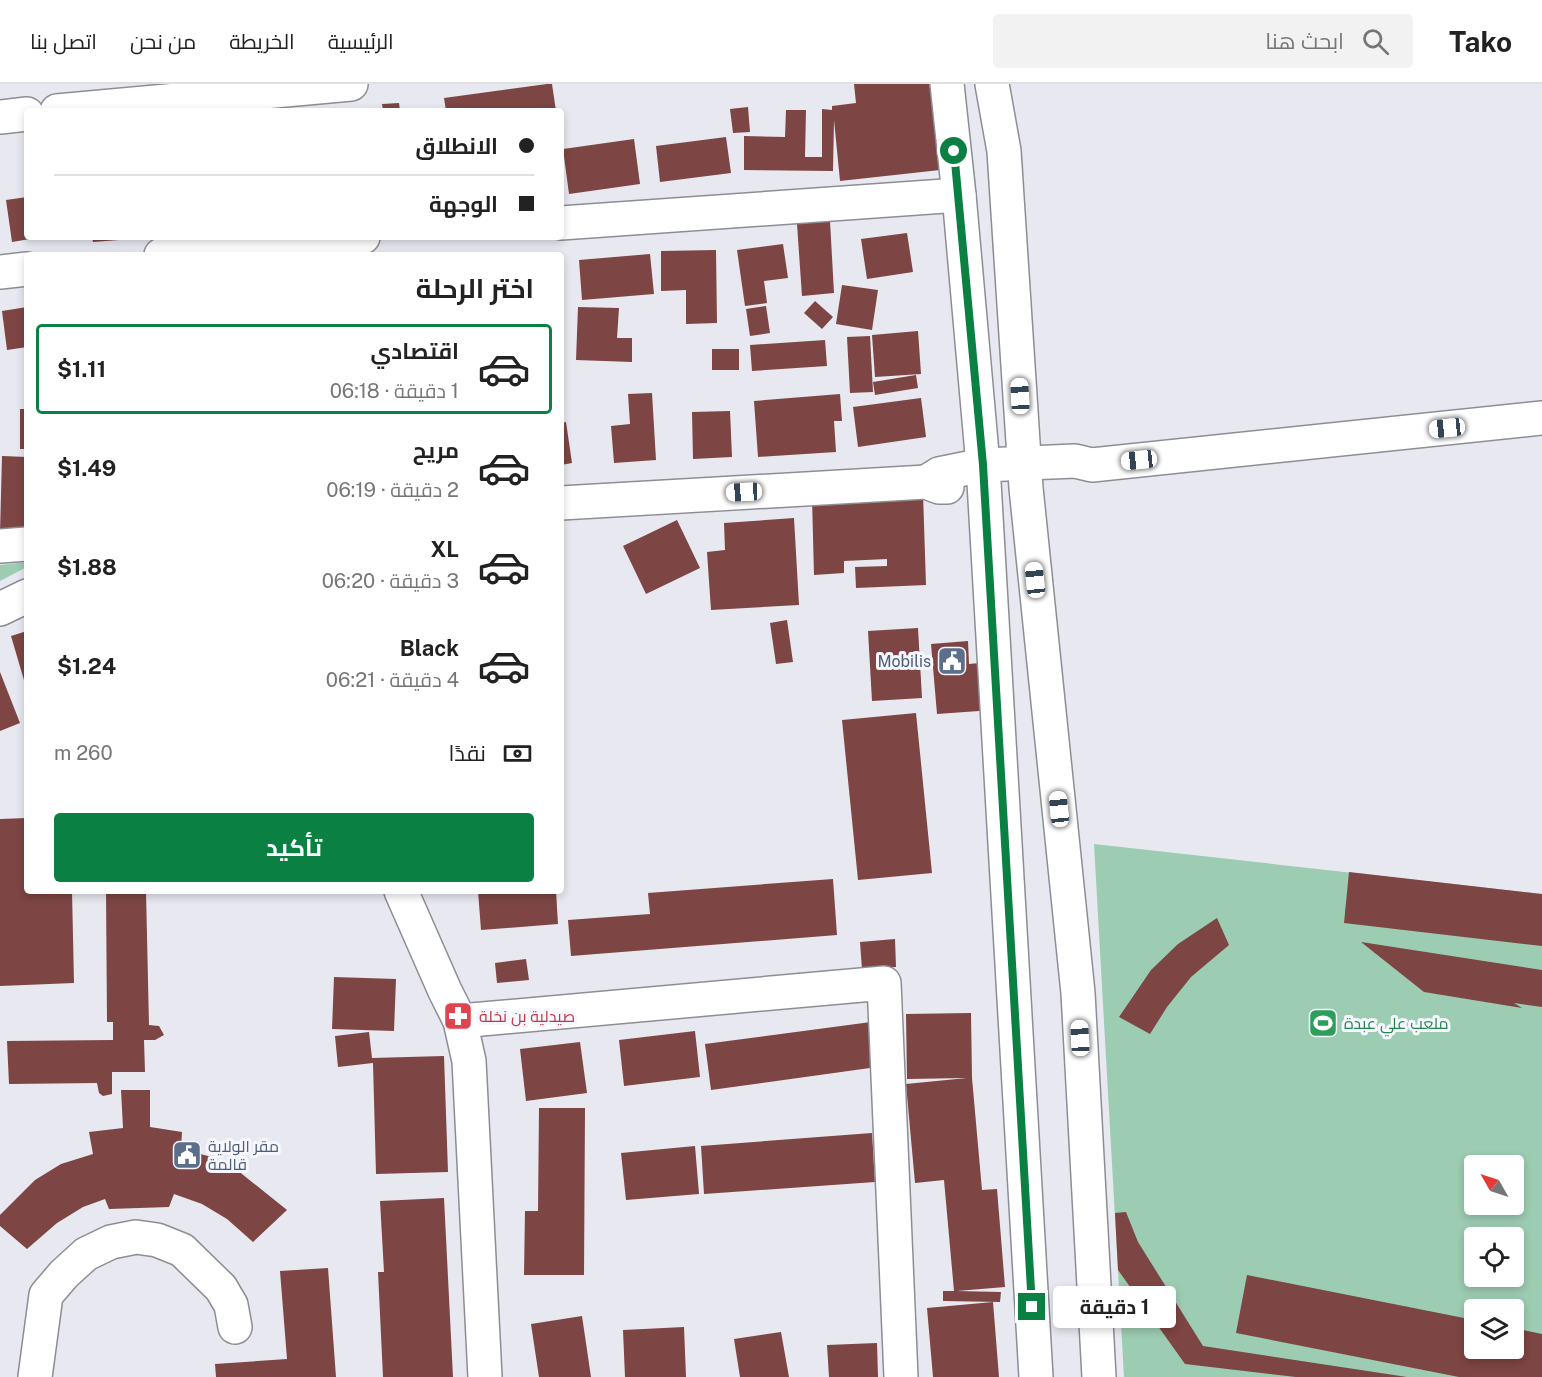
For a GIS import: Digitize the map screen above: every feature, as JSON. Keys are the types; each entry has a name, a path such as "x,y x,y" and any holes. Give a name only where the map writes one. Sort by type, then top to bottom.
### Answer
{"street":[{"path":"96,108 264,95 351,84"},
{"path":"947,84 959,195 983,477 1036,1377"},
{"path":"992,84 1004,151 1025,475 1078,993 1099,1377"},
{"path":"0,117 24,114"},
{"path":"564,223 959,195"},
{"path":"193,252 328,240"},
{"path":"0,272 24,269"},
{"path":"564,503 926,482 939,474 983,477 1077,474 1092,465 1542,418"},
{"path":"0,546 24,544"},
{"path":"0,609 24,597"},
{"path":"402,894 460,1021 469,1061 485,1377"},
{"path":"460,1021 884,983 901,1377"},
{"path":"36,1377 46,1295 86,1254 111,1242 136,1237 157,1240 182,1250 221,1288 231,1305 235,1327"}],"green space":[{"path":"24,562 24,569 0,581 0,565"},
{"name":"ملعب علي عبدة","path":"1094,844 1542,894 1542,1377 1124,1377"}],"building":[{"path":"552,84 556,108 446,108 444,98"},
{"path":"854,84 930,84 940,170 840,181 834,120 833,171 744,170 744,136 785,137 786,110 806,110 805,157 822,157 822,109 832,110 832,106 856,103"},
{"path":"399,103 400,108 383,108 382,104"},
{"path":"748,107 750,132 733,133 730,109"},
{"path":"726,137 731,173 660,182 656,146"},
{"path":"634,139 640,184 569,194 564,149"},
{"path":"24,197 24,240 12,242 6,200"},
{"path":"830,221 834,293 802,296 797,224"},
{"path":"907,233 913,272 867,279 861,239"},
{"path":"93,240 119,240 93,242"},
{"path":"783,244 788,278 764,281 767,303 745,306 737,250"},
{"path":"716,250 717,323 686,324 686,290 661,291 661,251"},
{"path":"650,254 654,294 582,300 579,260"},
{"path":"842,285 878,290 872,330 836,324"},
{"path":"815,301 833,317 822,329 804,313"},
{"path":"766,306 770,333 750,336 746,309"},
{"path":"24,307 24,347 7,350 2,311"},
{"path":"578,307 619,308 617,338 632,338 632,362 576,360"},
{"path":"918,331 921,374 875,377 872,335"},
{"path":"870,336 873,392 850,393 847,337"},
{"path":"825,340 827,366 752,371 750,345"},
{"path":"712,349 739,349 739,370 712,370"},
{"path":"916,375 918,388 875,395 873,382"},
{"path":"652,393 656,460 614,463 611,426 630,424 628,394"},
{"path":"840,394 842,421 834,421 836,452 758,457 754,401"},
{"path":"921,398 926,437 858,447 853,407"},
{"path":"20,409 24,409 24,449 20,449"},
{"path":"730,411 732,457 693,459 692,412"},
{"path":"564,422 566,422 572,463 564,464"},
{"path":"2,456 24,457 24,534 0,533"},
{"path":"923,493 926,585 856,588 855,567 887,566 887,559 844,561 844,573 814,575 812,498"},
{"path":"794,518 799,605 711,610 707,552 725,550 724,523"},
{"path":"677,520 700,568 646,594 623,546"},
{"path":"787,620 793,662 776,664 770,623"},
{"path":"918,628 922,698 872,701 868,631"},
{"path":"24,632 24,680 11,636"},
{"path":"968,641 969,664 990,662 993,710 937,714 931,644"},
{"path":"0,672 20,723 0,731"},
{"path":"916,713 932,873 858,880 842,720"},
{"path":"24,818 24,894 72,894 74,983 0,986 0,819"},
{"path":"1349,872 1542,894 1542,946 1344,923"},
{"path":"833,879 837,935 571,956 568,920 650,914 648,893"},
{"path":"106,894 146,894 149,1025 159,1026 164,1035 155,1040 144,1040 145,1072 112,1072 112,1094 103,1096 99,1093 97,1083 9,1084 7,1041 113,1040 113,1022 107,1022"},
{"path":"478,894 556,894 558,924 481,930"},
{"path":"1217,918 1229,945 1191,977 1167,1007 1150,1034 1119,1017 1151,970 1178,944"},
{"path":"895,939 896,967 862,969 860,942"},
{"path":"1361,942 1542,970 1542,1007 1514,1003 1522,1008 1424,992"},
{"path":"526,959 529,980 497,983 495,963"},
{"path":"334,977 396,979 394,1031 332,1029"},
{"path":"971,1013 972,1078 982,1190 997,1189 1005,1287 957,1291 1001,1292 1000,1302 943,1301 943,1291 954,1291 944,1180 915,1183 906,1084 967,1078 907,1079 906,1014"},
{"path":"871,1022 877,1067 711,1090 705,1044"},
{"path":"695,1031 700,1077 624,1086 619,1040"},
{"path":"369,1032 372,1058 444,1056 448,1172 376,1174 373,1063 338,1067 335,1036"},
{"path":"580,1042 587,1093 526,1101 520,1049"},
{"path":"121,1090 150,1090 150,1127 182,1132 181,1149 208,1156 237,1170 287,1210 253,1242 227,1219 202,1204 174,1194 169,1207 109,1209 105,1199 83,1207 57,1223 27,1249 0,1226 0,1215 35,1180 61,1164 93,1154 89,1132 123,1128"},
{"path":"539,1108 585,1108 584,1275 524,1275 525,1211 538,1211"},
{"path":"872,1133 875,1182 704,1194 701,1146"},
{"path":"695,1146 699,1194 626,1200 621,1153"},
{"path":"444,1198 453,1377 383,1377 378,1272 384,1272 380,1201"},
{"path":"1126,1212 1138,1242 1203,1346 1407,1377 1296,1377 1185,1364 1118,1270 1115,1213"},
{"path":"328,1268 336,1377 216,1377 215,1364 287,1359 280,1271"},
{"path":"1247,1275 1464,1318 1464,1359 1524,1359 1524,1330 1542,1334 1542,1377 1459,1377 1236,1333"},
{"path":"993,1302 999,1377 933,1377 927,1308"},
{"path":"582,1316 591,1377 539,1377 531,1324"},
{"path":"684,1327 686,1377 625,1377 623,1330"},
{"path":"781,1332 789,1377 740,1377 734,1339"},
{"path":"877,1343 878,1377 829,1377 827,1345"}],"place":[{"name":"Mobilis","path":"952,661"},
{"name":"صيدلية بن نخلة","path":"458,1016"},
{"name":"ملعب علي عبدة","path":"1323,1023"},
{"name":"مقر الولاية قالمة","path":"187,1155"}],"route":[{"path":"954,151 983,465 1032,1307"}]}
